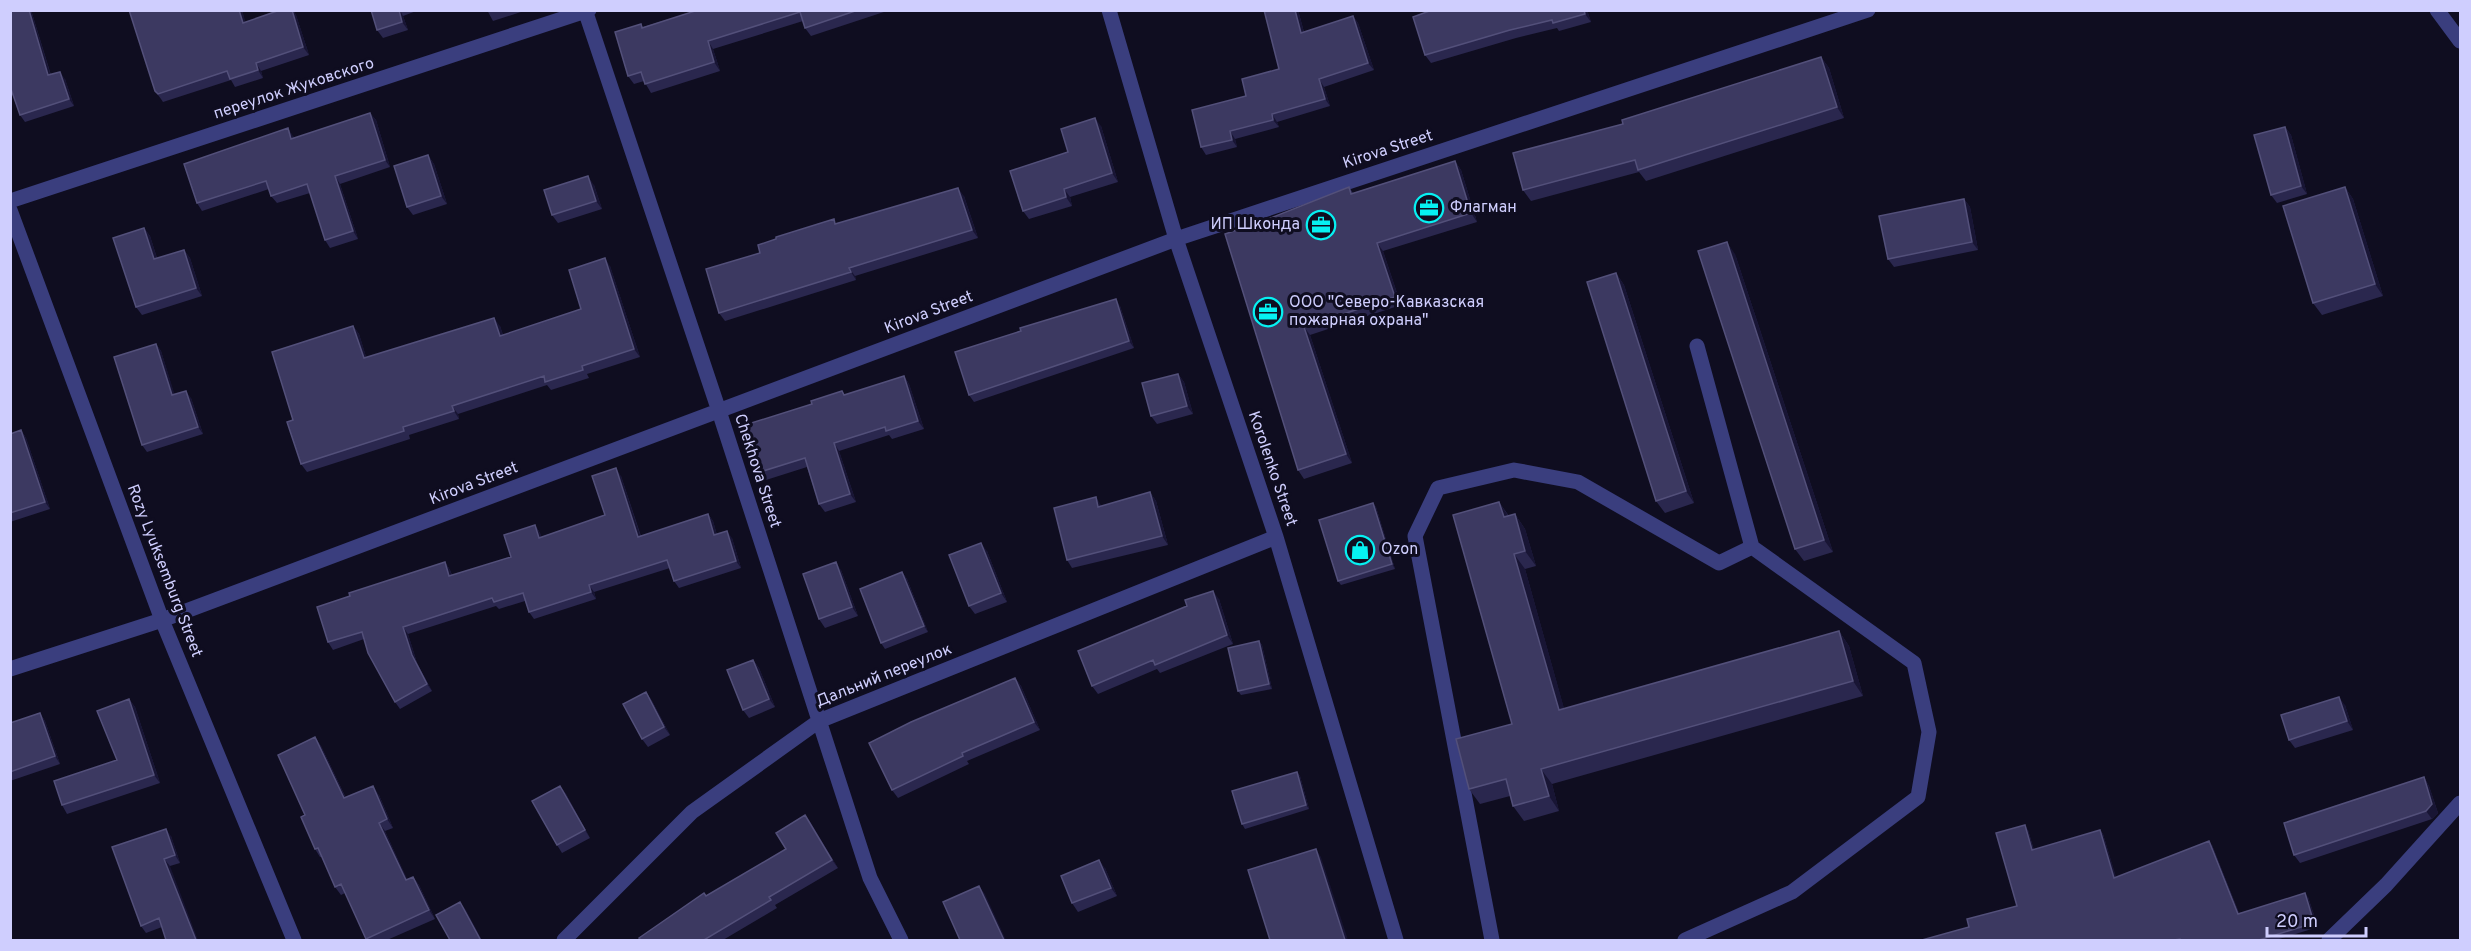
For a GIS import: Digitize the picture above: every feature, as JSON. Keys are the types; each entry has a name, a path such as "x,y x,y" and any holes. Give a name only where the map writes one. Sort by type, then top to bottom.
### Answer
{"street":[{"name":"Korolenko Street","path":"1108,10 1176,239 1276,537 1396,940"},
{"name":"Kirova Street","path":"10,669 162,620 1176,239 1868,10"},
{"path":"2437,10 2460,41"},
{"name":"переулок Жуковского","path":"10,201 586,11"},
{"name":"Chekhova Street","path":"586,11 719,411 870,878 901,940"},
{"name":"Rozy Lyuksemburg Street","path":"10,210 162,620 294,940"},
{"path":"1685,940 1792,892 1918,797 1929,732 1914,663 1752,547 1696,346"},
{"path":"1492,940 1415,536 1438,488 1514,470 1578,482 1719,562 1752,547"},
{"name":"Дальний переулок","path":"564,940 692,812 819,721 1276,537"},
{"path":"2329,940 2386,885 2460,803"}],"building":[{"path":"10,10 29,10 48,75 60,72 69,99 20,115 10,86"},
{"path":"129,10 239,10 243,23 280,10 292,10 303,47 256,63 258,70 230,79 227,71 158,94 155,91"},
{"path":"371,10 399,10 402,22 377,30"},
{"path":"698,10 858,10 805,28 800,12 708,41 714,62 645,84 641,72 628,76 615,32 641,24 642,28"},
{"path":"1264,10 1295,10 1301,33 1353,16 1368,63 1319,79 1325,99 1272,114 1273,120 1230,131 1232,140 1201,147 1192,110 1246,96 1242,79 1279,69"},
{"path":"1432,10 1584,10 1585,14 1553,23 1552,20 1510,30 1425,55 1413,17"},
{"path":"1821,57 1837,107 1638,170 1635,160 1523,190 1513,153 1623,124 1622,120"},
{"path":"370,113 385,160 335,176 353,231 325,240 307,184 271,196 266,181 197,203 184,164 288,128 291,139"},
{"path":"1095,118 1112,173 1064,189 1066,197 1023,211 1010,171 1068,152 1061,129"},
{"path":"2285,127 2301,186 2271,195 2254,135"},
{"path":"428,155 441,196 407,207 394,166"},
{"path":"1455,161 1471,213 1377,243 1395,297 1304,327 1346,454 1298,470 1225,234 1349,187 1351,194"},
{"path":"588,176 596,201 552,215 544,190"},
{"path":"2345,187 2375,284 2313,303 2283,206"},
{"path":"958,188 972,230 849,268 851,272 719,313 706,269 760,253 758,245 776,239 776,237 834,219 835,224"},
{"path":"1964,199 1972,242 1888,259 1879,216"},
{"path":"144,228 154,259 184,250 196,288 136,307 113,238"},
{"path":"1727,242 1824,540 1795,549 1698,251"},
{"path":"605,258 634,349 582,366 583,370 545,382 544,376 452,406 454,411 403,427 404,431 301,464 287,422 293,420 272,352 353,326 364,358 494,318 500,336 581,309 569,270"},
{"path":"1616,273 1686,491 1656,501 1587,282"},
{"path":"1116,299 1129,341 969,395 955,352 1021,331 1020,328"},
{"path":"156,344 172,395 186,391 198,427 142,445 114,357"},
{"path":"1178,374 1187,406 1151,416 1142,383"},
{"path":"904,376 918,421 886,431 885,427 834,443 850,494 819,504 805,458 760,472 745,425 812,404 811,401 842,391 844,395"},
{"path":"21,430 45,502 10,513 10,434"},
{"path":"616,468 638,537 708,514 714,535 727,531 736,561 674,581 667,560 589,585 591,592 529,612 523,593 494,602 492,598 403,627 412,655 427,684 395,702 368,653 362,632 328,642 317,607 350,596 349,593 445,562 449,576 511,557 504,535 535,525 539,538 605,515 592,476"},
{"path":"1150,492 1162,536 1067,560 1054,508 1096,497 1098,507"},
{"path":"1499,502 1504,517 1515,514 1525,551 1514,554 1559,710 1839,631 1853,681 1541,769 1549,796 1513,806 1506,779 1469,789 1456,739 1512,724 1453,515"},
{"name":"Ozon","path":"1373,503 1392,564 1338,581 1319,520"},
{"path":"981,543 1001,593 969,606 949,555"},
{"path":"836,562 852,607 819,619 803,574"},
{"path":"902,572 924,626 881,643 860,589"},
{"path":"1213,591 1227,635 1155,665 1153,660 1092,686 1078,651 1187,606 1185,600"},
{"path":"1259,641 1269,684 1238,691 1228,648"},
{"path":"753,660 769,699 743,710 727,670"},
{"path":"1015,678 1034,722 962,753 963,756 892,790 869,743 911,722"},
{"path":"646,692 664,727 642,739 623,704"},
{"path":"2339,697 2347,721 2289,740 2281,715"},
{"path":"129,699 154,775 62,805 54,781 117,760 97,711"},
{"path":"40,713 55,756 10,772 10,723"},
{"path":"315,737 344,798 373,786 387,819 379,823 406,880 413,877 429,910 366,939 341,884 335,887 318,848 315,849 301,817 305,815 278,755"},
{"path":"1297,772 1306,805 1242,824 1232,791"},
{"path":"2424,777 2432,804 2426,811 2294,855 2284,823"},
{"path":"560,786 585,830 557,845 532,801"},
{"path":"805,815 832,860 769,897 771,900 704,940 641,940 639,938 704,893 706,896 786,849 776,833"},
{"path":"2025,825 2032,850 2100,830 2114,878 2209,841 2238,914 2305,893 2314,923 2259,940 1922,940 1969,927 1967,919 2017,906 1996,833"},
{"path":"166,829 175,855 164,859 196,940 166,940 159,918 141,926 112,847"},
{"path":"1316,849 1345,940 1270,940 1248,870"},
{"path":"1099,860 1111,888 1072,903 1061,876"},
{"path":"979,886 1004,940 960,940 943,902"},
{"path":"460,902 480,939 450,940 436,915"}],"place":[{"name":"Флагман","path":"1429,208"},
{"name":"ИП Шконда","path":"1321,225"},
{"name":"ООО \"Северо-Кавказская пожарная охрана\"","path":"1268,312"},
{"name":"Ozon","path":"1360,550"}]}
